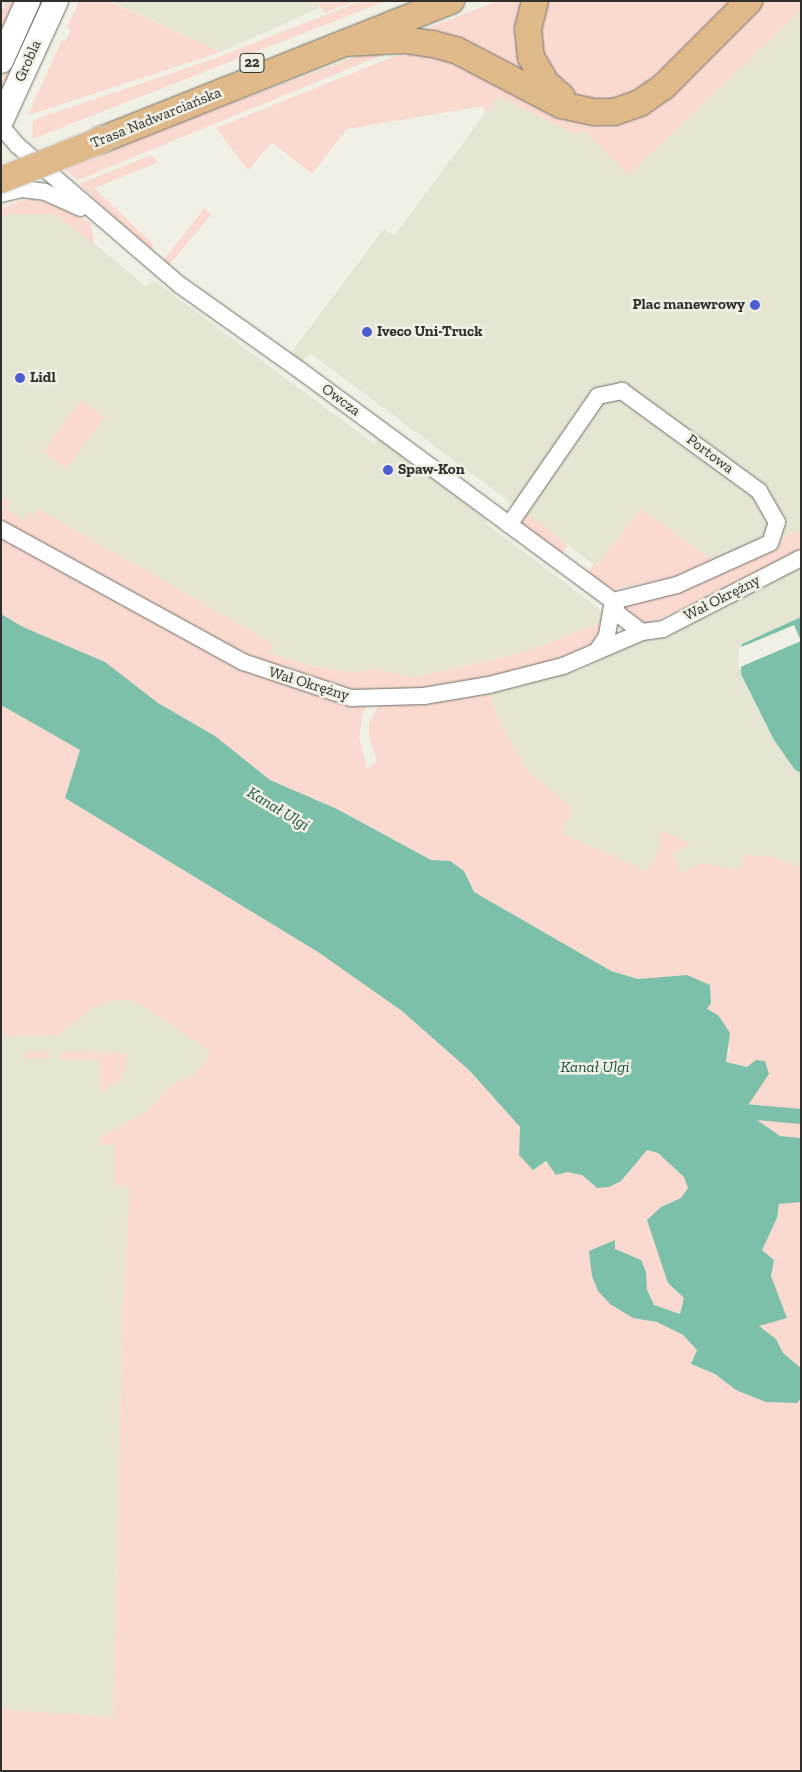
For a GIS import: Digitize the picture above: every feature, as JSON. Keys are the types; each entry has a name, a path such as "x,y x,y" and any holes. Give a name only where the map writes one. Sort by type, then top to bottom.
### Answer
{"main road":[{"name":"Grobla","path":"1,61 28,1"},
{"name":"Grobla","path":"1,121 56,1"},
{"name":"Trasa Nadwarciańska","path":"1,180 98,132 408,1"},
{"name":"Trasa Nadwarciańska","path":"1,163 98,132 345,43 451,1"},
{"path":"535,1 528,29 531,57 546,83 574,107"},
{"path":"345,43 404,40 433,44 464,54 561,105 605,112 640,103 669,81 749,1"}],"street":[{"name":"Owcza","path":"1,126 17,145 180,285 613,601"},
{"name":"Owcza","path":"1,194 22,189 45,192 69,201 105,221"},
{"name":"Portowa","path":"509,525 598,396 622,392 759,491 777,522 770,543 677,585 613,601"},
{"name":"Wał Okrężny","path":"1,529 243,662 351,698 424,696 489,686 563,666 642,632 663,629 801,558"},
{"path":"613,601 618,614 642,632"},
{"path":"597,652 607,636 613,601"}],"shaded area":[{"path":"7,1 19,1 1,39 1,12"},
{"path":"38,1 46,1 1,101 1,83"},
{"path":"79,1 108,1 221,52 28,115 62,40 66,42 71,30 67,28"},
{"path":"110,1 316,1 319,8 221,52"},
{"path":"316,1 355,1 325,13"},
{"path":"361,1 386,1 32,139 33,121 42,117 213,59"},
{"path":"497,1 528,1 532,75 424,35 426,29"},
{"path":"545,1 737,1 642,94 601,104 576,96 550,75 537,46"},
{"path":"764,1 801,1 801,10 629,175 584,130 577,135 498,96 487,113 483,106 347,129 312,174 272,142 248,170 216,128 405,52 440,55 623,123 628,122 681,84"},
{"path":"801,10 801,534 794,532 714,562 641,508 596,566 310,353 301,363 290,354 384,229 394,236 498,96 577,135 584,130 629,174"},
{"path":"381,47 387,53 78,180 62,167"},
{"path":"151,155 159,162 94,188 153,244 151,251 79,184"},
{"path":"31,198 55,205 91,223 94,244 54,214 7,214 1,217 1,208"},
{"path":"205,208 211,215 169,265 164,261 166,257"},
{"path":"7,214 54,214 77,229 146,287 153,280 374,444 379,438 487,520 485,523 601,610 603,622 521,653 409,678 374,668 355,673 291,662 268,653 255,633 38,509 25,529 1,513 1,217"},
{"path":"81,400 104,417 67,469 43,452"},
{"path":"1,497 10,502 5,509 23,520 29,512 32,513 27,525 38,509 255,633 273,645 268,653 312,666 355,673 374,668 410,678 521,653 603,622 597,647 563,666 463,687 359,692 266,667 1,525"},
{"path":"641,508 714,562 678,576 603,592 584,576 594,564 597,566"},
{"path":"522,510 568,545 559,557 513,522"},
{"path":"794,532 801,534 801,554 646,625 613,601 677,585"},
{"path":"1,536 259,674 321,697 368,704 363,712 359,738 367,769 377,761 369,736 369,723 379,705 387,701 441,702 489,692 498,717 528,772 573,808 562,833 648,872 659,849 660,830 691,844 672,854 682,873 701,863 740,870 744,854 775,858 801,868 801,1138 780,1136 744,1111 768,1074 765,1061 748,1067 726,1062 730,1050 707,1009 711,1003 710,985 687,975 638,979 611,971 474,892 464,871 450,861 431,860 337,809 270,780 215,736 1,614"},
{"path":"801,564 801,617 742,644 741,674 774,740 795,770 801,773 801,904 551,867 528,772 498,717 489,692 580,670 652,632"},
{"path":"1,705 80,750 65,798 318,952 402,1011 470,1071 520,1127 519,1155 582,1175 597,1188 647,1150 658,1153 684,1177 688,1188 681,1198 661,1207 668,1283 684,1298 680,1314 654,1305 632,1258 615,1249 589,1251 633,1318 656,1322 683,1335 697,1350 691,1364 715,1374 736,1390 797,1403 801,1398 801,1771 1,1771 1,1709 113,1717 123,1301 130,1187 114,1186 114,1145 100,1145 100,1137 148,1111 170,1086 196,1074 211,1052 142,1005 122,999 93,1007 59,1035 1,1036"},
{"path":"1,915 251,1065 131,1176 123,1301 113,1717 1,1709"},
{"path":"27,1051 47,1051 51,1058 23,1059"},
{"path":"63,1051 126,1053 126,1067 120,1080 100,1092 100,1059 59,1059"},
{"path":"801,1202 801,1368 783,1353 776,1339 758,1325 787,1318 771,1276 774,1260 762,1250 777,1218 779,1204"}],"water":[{"name":"Kanał Ulgi","path":"1,614 23,627 105,662 158,703 215,736 270,780 337,809 431,860 450,861 464,871 474,892 611,971 638,979 687,975 710,985 711,1003 707,1009 718,1015 730,1033 726,1062 747,1067 756,1060 765,1061 769,1074 744,1111 780,1136 801,1138 801,1202 779,1204 777,1218 762,1250 774,1260 771,1276 787,1318 759,1326 776,1339 783,1353 801,1368 801,1398 797,1403 766,1402 736,1390 715,1374 691,1364 697,1350 683,1335 657,1322 633,1318 610,1304 598,1291 592,1276 589,1251 615,1240 615,1249 641,1260 646,1272 647,1290 654,1305 680,1314 684,1298 668,1283 647,1220 661,1207 681,1198 688,1188 684,1177 658,1153 647,1150 621,1181 609,1187 597,1188 582,1175 567,1172 556,1175 546,1161 533,1170 519,1155 520,1127 470,1071 402,1011 318,952 65,798 80,750 1,705"},
{"path":"801,617 801,773 795,770 774,740 741,674 742,644"}],"pier":[{"path":"794,625 801,641 738,668 739,648"}],"waterway":[{"name":"Kanał Ulgi","path":"728,1101 744,1111 801,1116"}],"place":[{"name":"Plac manewrowy","path":"755,305"},
{"name":"Iveco Uni-Truck","path":"367,332"},
{"name":"Lidl","path":"20,378"},
{"name":"Spaw-Kon","path":"388,470"}]}
